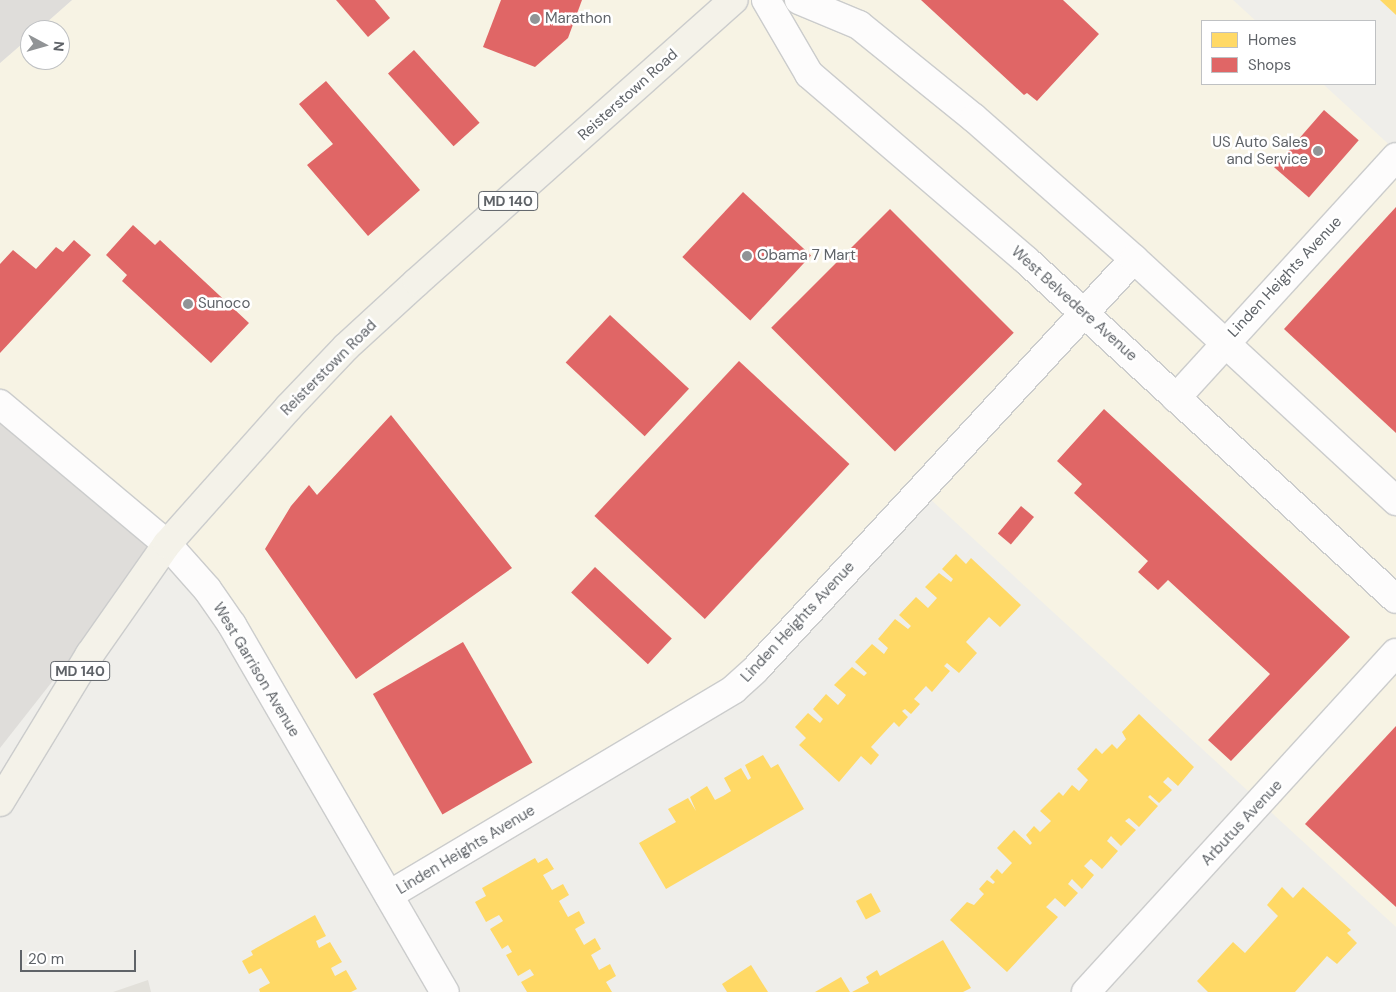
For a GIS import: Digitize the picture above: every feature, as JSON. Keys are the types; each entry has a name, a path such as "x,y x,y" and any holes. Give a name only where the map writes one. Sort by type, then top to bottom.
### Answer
{"main road":[{"name":"Reisterstown Road","path":"0,802 90,654 166,544 346,347 734,0"}],"street":[{"name":"West Belvedere Avenue","path":"766,0 809,74 918,165 1084,313 1396,599"},
{"path":"799,0 859,25 974,118 1134,259 1396,501"},
{"name":"Linden Heights Avenue","path":"1176,398 1225,342 1396,158"},
{"name":"Linden Heights Avenue","path":"389,896 734,689 755,670 1134,259"},
{"name":"West Garrison Avenue","path":"0,404 166,544 207,589 232,625 446,992"},
{"name":"Arbutus Avenue","path":"1086,992 1396,653"}],"shaded area":[{"path":"0,0 72,0 49,20 20,20 20,46 0,63"},
{"path":"72,0 1233,0 1255,20 1201,20 1201,85 1324,85 1396,151 1396,927 916,486 717,692 383,890 207,597 0,405 0,63 20,46 20,70 70,70 70,20 49,20"},
{"path":"0,405 165,538 0,748"},
{"path":"148,980 151,992 113,992"}],"building: Homes":[{"path":"1380,0 1396,0 1396,15"},
{"path":"956,554 966,564 971,558 1021,605 1000,627 989,617 966,642 977,653 959,673 947,663 944,666 950,671 932,692 926,686 914,699 920,704 911,714 905,709 902,711 908,717 899,727 894,722 871,747 879,755 871,765 861,756 839,782 799,745 806,738 795,727 808,713 820,723 823,719 813,709 826,694 838,705 846,695 834,685 852,667 864,676 867,673 855,662 872,644 884,654 888,648 878,639 895,619 908,629 911,626 899,615 916,597 928,608 937,598 925,587 939,573 951,582 953,579 942,569"},
{"path":"1139,714 1194,767 1178,786 1168,777 1163,782 1172,790 1159,803 1150,795 1148,797 1158,806 1139,827 1129,818 1125,821 1136,830 1121,846 1111,836 1107,841 1118,851 1102,869 1091,859 1084,866 1094,875 1082,889 1072,879 1068,884 1078,893 1065,907 1055,898 1046,907 1058,917 1007,972 950,920 967,902 974,905 984,894 979,889 987,880 993,884 995,882 990,877 997,869 1002,874 1012,863 997,848 1014,830 1030,845 1032,843 1026,835 1034,826 1040,832 1051,821 1040,811 1059,792 1063,796 1072,785 1079,791 1088,780 1077,769 1096,748 1102,754 1112,744 1117,749 1126,739 1122,732"},
{"path":"763,755 771,768 778,764 804,809 666,889 639,843 676,822 668,809 688,798 696,811 690,797 707,786 715,800 731,791 724,778 741,768 748,780 751,778 745,765"},
{"path":"535,858 538,863 547,858 554,869 543,875 552,890 563,884 569,895 559,901 568,917 579,911 585,923 575,929 584,945 595,938 601,949 591,955 599,970 610,964 616,976 606,982 612,992 527,992 521,982 534,975 530,969 518,976 506,955 512,952 508,945 502,949 490,929 503,921 499,915 486,922 475,902 486,896 482,888"},
{"path":"1282,887 1293,898 1303,887 1351,930 1347,933 1357,943 1337,964 1327,956 1295,992 1208,992 1197,981 1233,942 1245,953 1278,916 1267,905"},
{"path":"871,893 881,912 866,920 856,901"},
{"path":"315,915 326,936 316,941 319,948 330,942 342,962 331,968 335,976 346,970 357,989 351,992 260,992 259,989 270,983 261,968 249,974 242,961 253,955 251,951"},
{"path":"943,940 971,988 963,992 852,992 869,983 866,977 877,970 880,976"},
{"path":"751,965 768,992 727,992 722,984"},
{"path":"841,977 850,992 815,992"}],"building: Shops":[{"path":"336,0 375,0 390,18 368,37"},
{"name":"Marathon","path":"501,0 582,0 568,38 535,67 483,47"},
{"path":"921,0 1063,0 1099,34 1037,101 1027,93 1024,95"},
{"path":"414,50 480,123 454,146 388,73"},
{"path":"326,81 420,190 368,236 307,165 333,144 299,104"},
{"path":"1324,110 1359,140 1309,198 1274,167"},
{"name":"Obama 7 Mart","path":"743,192 811,255 750,321 682,257"},
{"path":"1396,207 1396,433 1284,329"},
{"path":"890,209 1014,333 895,452 771,328"},
{"name":"Sunoco","path":"133,225 155,245 160,240 249,323 211,363 122,281 127,275 106,255"},
{"path":"74,240 91,255 0,353 0,264 13,250 36,269 56,247 63,252"},
{"path":"610,315 689,389 645,436 566,363"},
{"path":"739,361 849,464 705,619 594,516"},
{"path":"1104,409 1350,637 1231,761 1208,740 1270,674 1168,580 1158,590 1138,572 1148,561 1074,493 1082,484 1057,461"},
{"path":"391,415 512,568 356,679 265,549 291,506 309,485 317,495"},
{"path":"1021,506 1034,517 1011,545 998,534"},
{"path":"595,567 672,639 648,664 571,593"},
{"path":"463,642 532,762 442,814 373,694"},
{"path":"1396,726 1396,907 1305,824"}],"place":[{"name":"Marathon","path":"535,19"},
{"name":"US Auto Sales and Service","path":"1318,151"},
{"name":"Obama 7 Mart","path":"747,256"},
{"name":"Sunoco","path":"188,304"}]}
